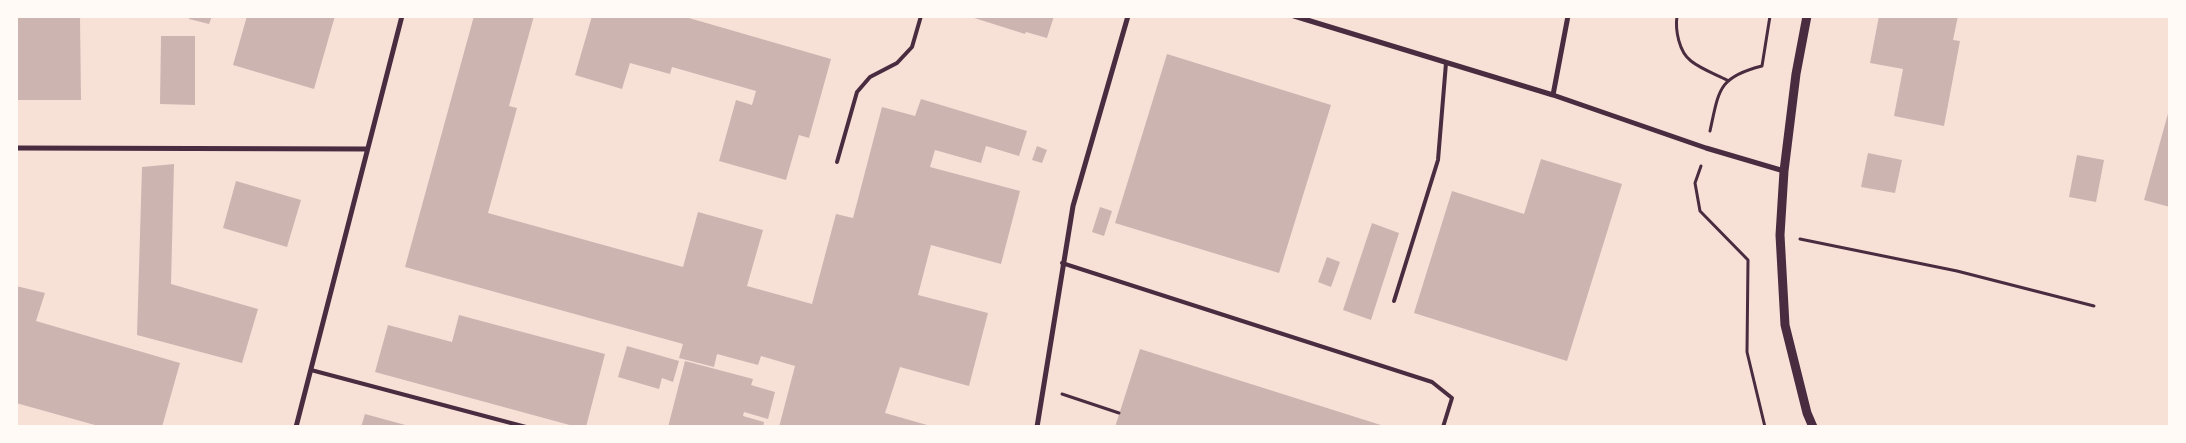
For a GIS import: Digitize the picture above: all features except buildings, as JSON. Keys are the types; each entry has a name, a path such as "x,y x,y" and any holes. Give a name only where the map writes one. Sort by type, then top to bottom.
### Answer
{"street":[{"path":"296,427 402,16"},
{"path":"1037,427 1062,263 1073,206 1128,16"},
{"path":"1294,16 1553,95 1706,148 1784,171"},
{"path":"1553,95 1568,16"},
{"path":"1807,16 1796,74 1784,171 1780,235 1785,325 1813,427"},
{"path":"16,148 367,149"}],"lane":[{"path":"837,162 857,92 870,77 897,63 912,47 920,16"},
{"path":"1394,301 1438,160 1446,63"},
{"path":"1062,263 1432,382 1452,398 1443,427"},
{"path":"311,370 526,427"}],"path":[{"path":"1677,16 1675,28 1682,47 1690,60 1727,80"},
{"path":"1766,427 1747,352 1748,260 1700,211 1695,184 1720,91 1727,80 1743,71 1762,66 1770,16"},
{"path":"1780,235 1957,271 2094,306"},
{"path":"1042,387 1119,413"}]}
